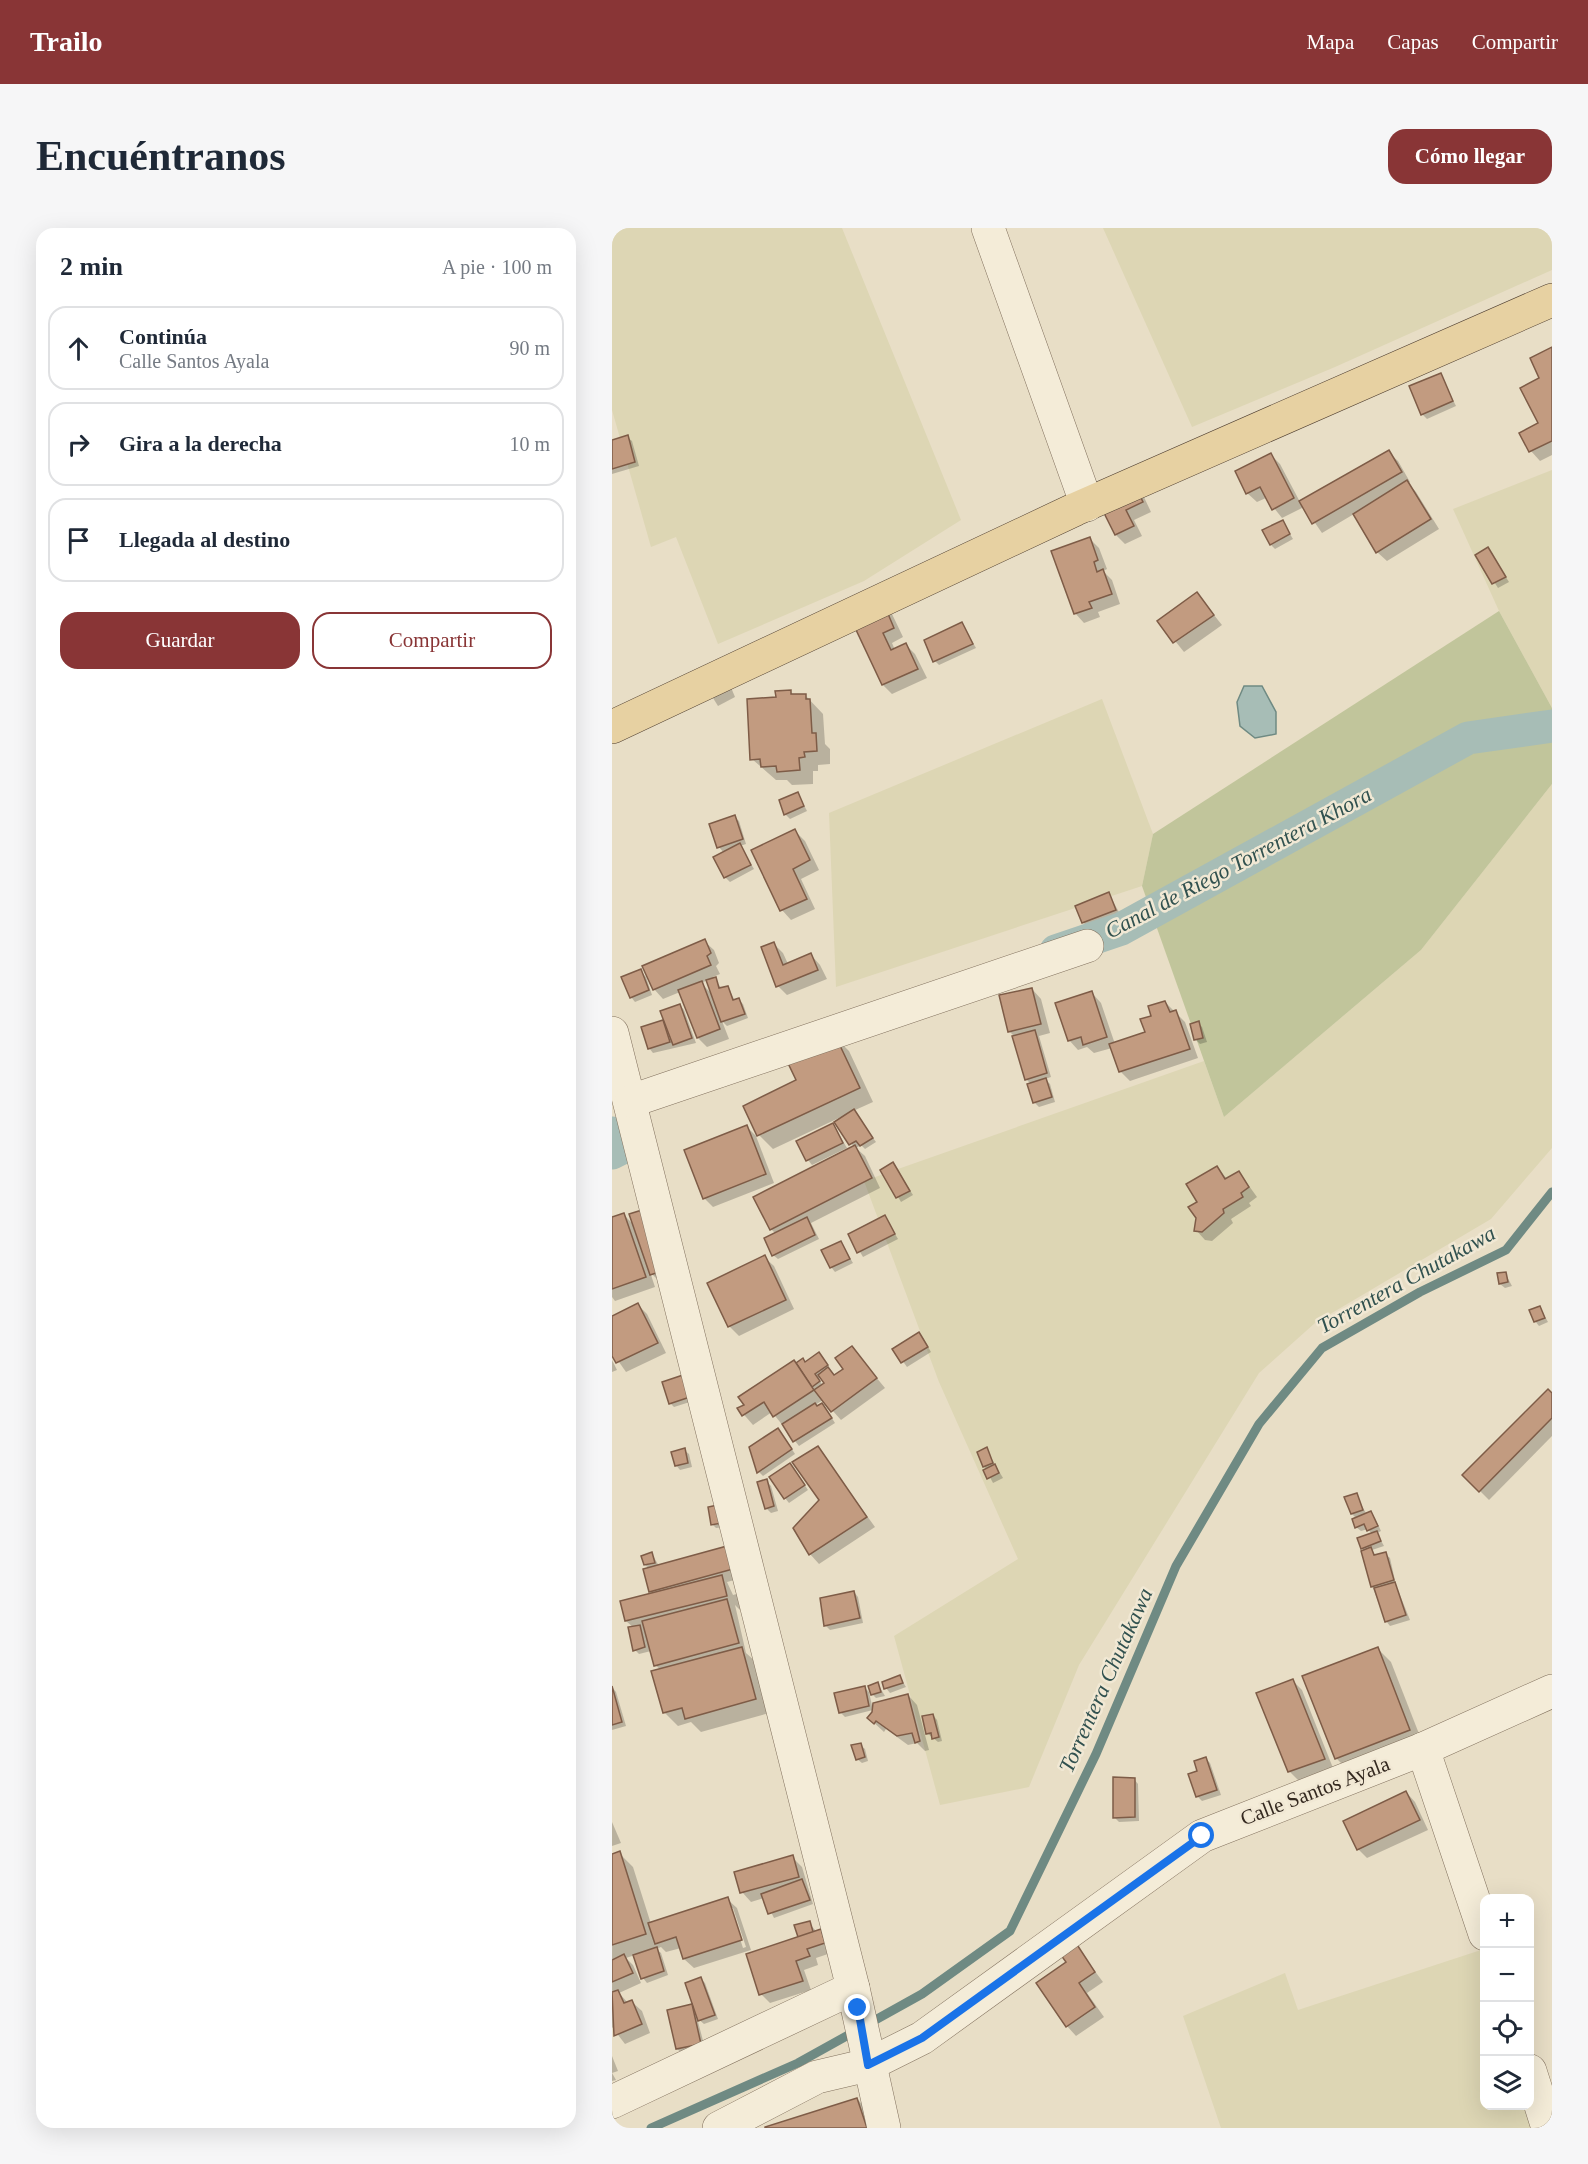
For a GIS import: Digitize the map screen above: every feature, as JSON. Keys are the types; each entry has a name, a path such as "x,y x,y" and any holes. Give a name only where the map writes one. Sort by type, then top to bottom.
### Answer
{"main road":[{"path":"612,727 1087,505 1552,300"}],"street":[{"path":"988,228 1087,505"},
{"path":"631,1101 1087,946"},
{"path":"612,1033 631,1101 861,2025 884,2128"},
{"name":"Calle Santos Ayala","path":"719,2128 817,2077 861,2025 922,2038 1202,1836 1424,1749 1552,1691"},
{"path":"1424,1749 1480,1919"},
{"path":"612,2102 861,2025"},
{"path":"1534,2084 1548,2128"}],"shaded area":[{"path":"612,228 842,228 961,520 864,581 718,644 676,537 651,547 612,410"},
{"path":"1103,228 1552,228 1552,270 1335,367 1192,427"},
{"path":"1552,470 1552,708 1499,611 1453,509"},
{"path":"1102,699 1153,834 1142,886 836,987 829,813"},
{"path":"1552,784 1552,1148 1491,1219 1315,1323 1259,1373 1079,1665 1029,1787 940,1805 894,1636 1018,1559 939,1382 864,1181 1204,1061 1224,1117 1421,950"},
{"path":"1480,1950 1480,2110 1530,2110 1536,2128 1221,2128 1183,2016 1285,1973 1298,2010"}],"green space":[{"path":"1499,611 1552,708 1552,784 1421,950 1224,1117 1142,886 1153,834"}],"water":[{"path":"1244,686 1262,686 1276,712 1276,734 1255,738 1240,726 1237,702"}],"building":[{"path":"1552,347 1552,441 1529,452 1519,433 1538,423 1520,388 1539,378 1530,358"},
{"path":"1441,373 1453,401 1421,415 1409,386"},
{"path":"628,435 635,462 612,469 612,440"},
{"path":"1389,450 1402,472 1312,524 1299,501"},
{"path":"1271,453 1294,498 1272,510 1260,487 1246,494 1235,471"},
{"path":"1407,480 1431,519 1376,553 1353,514"},
{"path":"1134,484 1143,502 1126,510 1134,526 1115,535 1098,501"},
{"path":"1283,520 1290,534 1270,545 1262,530"},
{"path":"1090,537 1098,560 1094,562 1097,572 1103,569 1112,594 1089,602 1092,608 1074,614 1051,551"},
{"path":"1488,547 1506,577 1492,584 1475,555"},
{"path":"1197,592 1214,615 1173,643 1157,621"},
{"path":"883,602 894,628 883,633 891,650 906,643 918,669 882,685 850,617"},
{"path":"962,622 973,644 933,662 924,640"},
{"path":"791,690 791,694 806,694 806,699 810,699 812,733 816,733 817,751 804,752 805,757 799,758 800,770 777,772 776,766 761,767 760,759 750,760 747,699 776,697 775,691"},
{"path":"798,792 804,806 784,815 779,800"},
{"path":"735,815 743,839 717,848 709,824"},
{"path":"795,829 810,860 793,869 807,899 780,911 751,850"},
{"path":"740,843 751,865 724,878 713,857"},
{"path":"1109,892 1116,910 1082,923 1075,906"},
{"path":"705,939 711,953 707,956 711,965 653,990 642,966"},
{"path":"774,942 783,965 811,953 818,970 776,987 761,947"},
{"path":"641,969 649,990 630,998 621,977"},
{"path":"716,977 719,988 728,986 733,1000 739,998 745,1014 721,1022 706,980"},
{"path":"702,981 720,1029 697,1038 678,990"},
{"path":"1032,988 1041,1024 1008,1032 999,995"},
{"path":"1092,991 1107,1037 1083,1045 1081,1037 1068,1041 1055,1003"},
{"path":"1165,1001 1170,1012 1176,1010 1190,1049 1119,1072 1109,1044 1145,1032 1140,1019 1151,1016 1148,1006"},
{"path":"680,1004 692,1038 673,1045 660,1011"},
{"path":"663,1020 670,1042 648,1049 641,1027"},
{"path":"1199,1021 1203,1038 1194,1040 1190,1024"},
{"path":"1035,1030 1047,1073 1025,1080 1012,1036"},
{"path":"835,1035 860,1088 757,1136 743,1106 796,1080 786,1059"},
{"path":"1046,1078 1052,1097 1033,1103 1027,1084"},
{"path":"854,1109 873,1138 860,1146 856,1141 849,1145 834,1122"},
{"path":"833,1123 843,1143 806,1161 796,1141"},
{"path":"747,1125 766,1174 703,1199 684,1150"},
{"path":"855,1145 872,1178 770,1230 753,1197"},
{"path":"893,1162 910,1191 896,1198 880,1170"},
{"path":"1217,1166 1225,1179 1239,1171 1249,1187 1241,1193 1243,1197 1223,1209 1224,1213 1202,1232 1194,1231 1196,1218 1188,1207 1197,1202 1186,1184"},
{"path":"642,1210 662,1271 650,1275 629,1214"},
{"path":"624,1213 646,1277 612,1289 612,1217"},
{"path":"885,1215 895,1234 857,1253 848,1234"},
{"path":"807,1217 815,1235 772,1256 764,1238"},
{"path":"841,1241 850,1259 830,1268 821,1250"},
{"path":"765,1255 786,1300 728,1327 707,1283"},
{"path":"1506,1272 1508,1282 1499,1284 1497,1273"},
{"path":"638,1303 658,1343 616,1363 612,1356 612,1316"},
{"path":"1540,1306 1545,1318 1534,1322 1529,1310"},
{"path":"919,1332 928,1347 901,1363 892,1349"},
{"path":"852,1346 877,1378 831,1412 814,1390 824,1383 818,1375 828,1367 834,1375 843,1369 835,1358"},
{"path":"819,1352 828,1365 815,1374 820,1381 812,1387 796,1363 803,1358 805,1362"},
{"path":"794,1360 814,1390 773,1417 764,1402 742,1416 737,1408 744,1405 738,1397"},
{"path":"683,1375 690,1397 669,1404 662,1382"},
{"path":"1548,1389 1552,1393 1552,1418 1479,1492 1462,1475"},
{"path":"815,1403 817,1406 822,1403 832,1418 793,1442 782,1424"},
{"path":"778,1428 792,1449 757,1473 749,1447"},
{"path":"818,1446 867,1517 809,1555 793,1528 819,1500 792,1462"},
{"path":"987,1447 993,1463 983,1467 977,1452"},
{"path":"685,1448 688,1463 675,1466 671,1452"},
{"path":"790,1463 805,1485 784,1499 769,1477"},
{"path":"995,1464 999,1473 987,1479 983,1470"},
{"path":"767,1479 774,1506 765,1509 757,1482"},
{"path":"1357,1493 1363,1510 1351,1514 1344,1497"},
{"path":"718,1505 722,1523 711,1525 708,1507"},
{"path":"1371,1511 1378,1526 1367,1531 1364,1524 1355,1528 1352,1519"},
{"path":"1377,1531 1381,1541 1361,1549 1357,1538"},
{"path":"727,1546 733,1569 649,1592 643,1569"},
{"path":"1371,1547 1374,1555 1386,1552 1394,1580 1371,1587 1361,1551"},
{"path":"652,1552 655,1563 644,1565 641,1556"},
{"path":"722,1575 727,1596 625,1621 620,1601"},
{"path":"1395,1582 1406,1615 1385,1622 1374,1588"},
{"path":"854,1591 860,1618 824,1626 820,1598"},
{"path":"727,1599 739,1643 654,1666 642,1621"},
{"path":"640,1625 645,1647 633,1651 628,1627"},
{"path":"742,1647 756,1699 685,1719 682,1708 663,1713 651,1671"},
{"path":"1378,1647 1410,1730 1335,1759 1302,1676"},
{"path":"900,1675 903,1683 884,1689 882,1682"},
{"path":"1293,1679 1325,1759 1288,1772 1256,1693"},
{"path":"878,1682 881,1692 871,1695 868,1686"},
{"path":"612,1686 622,1722 612,1725"},
{"path":"865,1686 869,1706 839,1713 834,1693"},
{"path":"908,1694 920,1741 915,1743 912,1733 897,1736 876,1721 874,1724 867,1718 872,1712 873,1703"},
{"path":"933,1714 939,1737 932,1739 931,1733 926,1734 922,1716"},
{"path":"861,1743 865,1757 856,1760 851,1745"},
{"path":"1206,1757 1217,1790 1196,1797 1188,1774 1197,1771 1194,1761"},
{"path":"1113,1777 1135,1778 1135,1817 1113,1818"},
{"path":"1406,1791 1420,1820 1357,1850 1343,1821"},
{"path":"620,1851 646,1934 612,1945 612,1854"},
{"path":"793,1855 799,1877 740,1893 734,1872"},
{"path":"802,1879 810,1900 768,1914 761,1894"},
{"path":"728,1897 742,1940 683,1959 676,1937 655,1944 648,1923"},
{"path":"810,1921 815,1939 800,1943 794,1925"},
{"path":"821,1929 825,1943 807,1949 810,1956 796,1961 803,1981 759,1995 746,1954"},
{"path":"1074,1940 1095,1972 1079,1983 1095,2007 1066,2027 1036,1983 1066,1962 1058,1951"},
{"path":"657,1947 664,1971 641,1979 633,1955"},
{"path":"624,1954 633,1973 612,1982 612,1960"},
{"path":"701,1977 715,2015 698,2021 685,1983"},
{"path":"618,1990 624,2003 632,2000 642,2024 614,2036 612,1992"},
{"path":"692,2004 701,2044 676,2049 667,2010"},
{"path":"857,2098 867,2128 765,2128 765,2127"}],"waterway":[{"name":"Canal de Riego Torrentera Khora","path":"1056,951 1121,929 1468,738 1552,726"},
{"name":"Canal de Riego Torrentera Khora","path":"612,1133 618,1150 612,1153"},
{"name":"Torrentera Chutakawa","path":"651,2128 798,2063 922,1994 1010,1931 1096,1754 1176,1566 1259,1424 1322,1348 1420,1292 1506,1250 1552,1192"}],"route":[{"path":"858,2008 868,2065 922,2038 1202,1836"}]}
